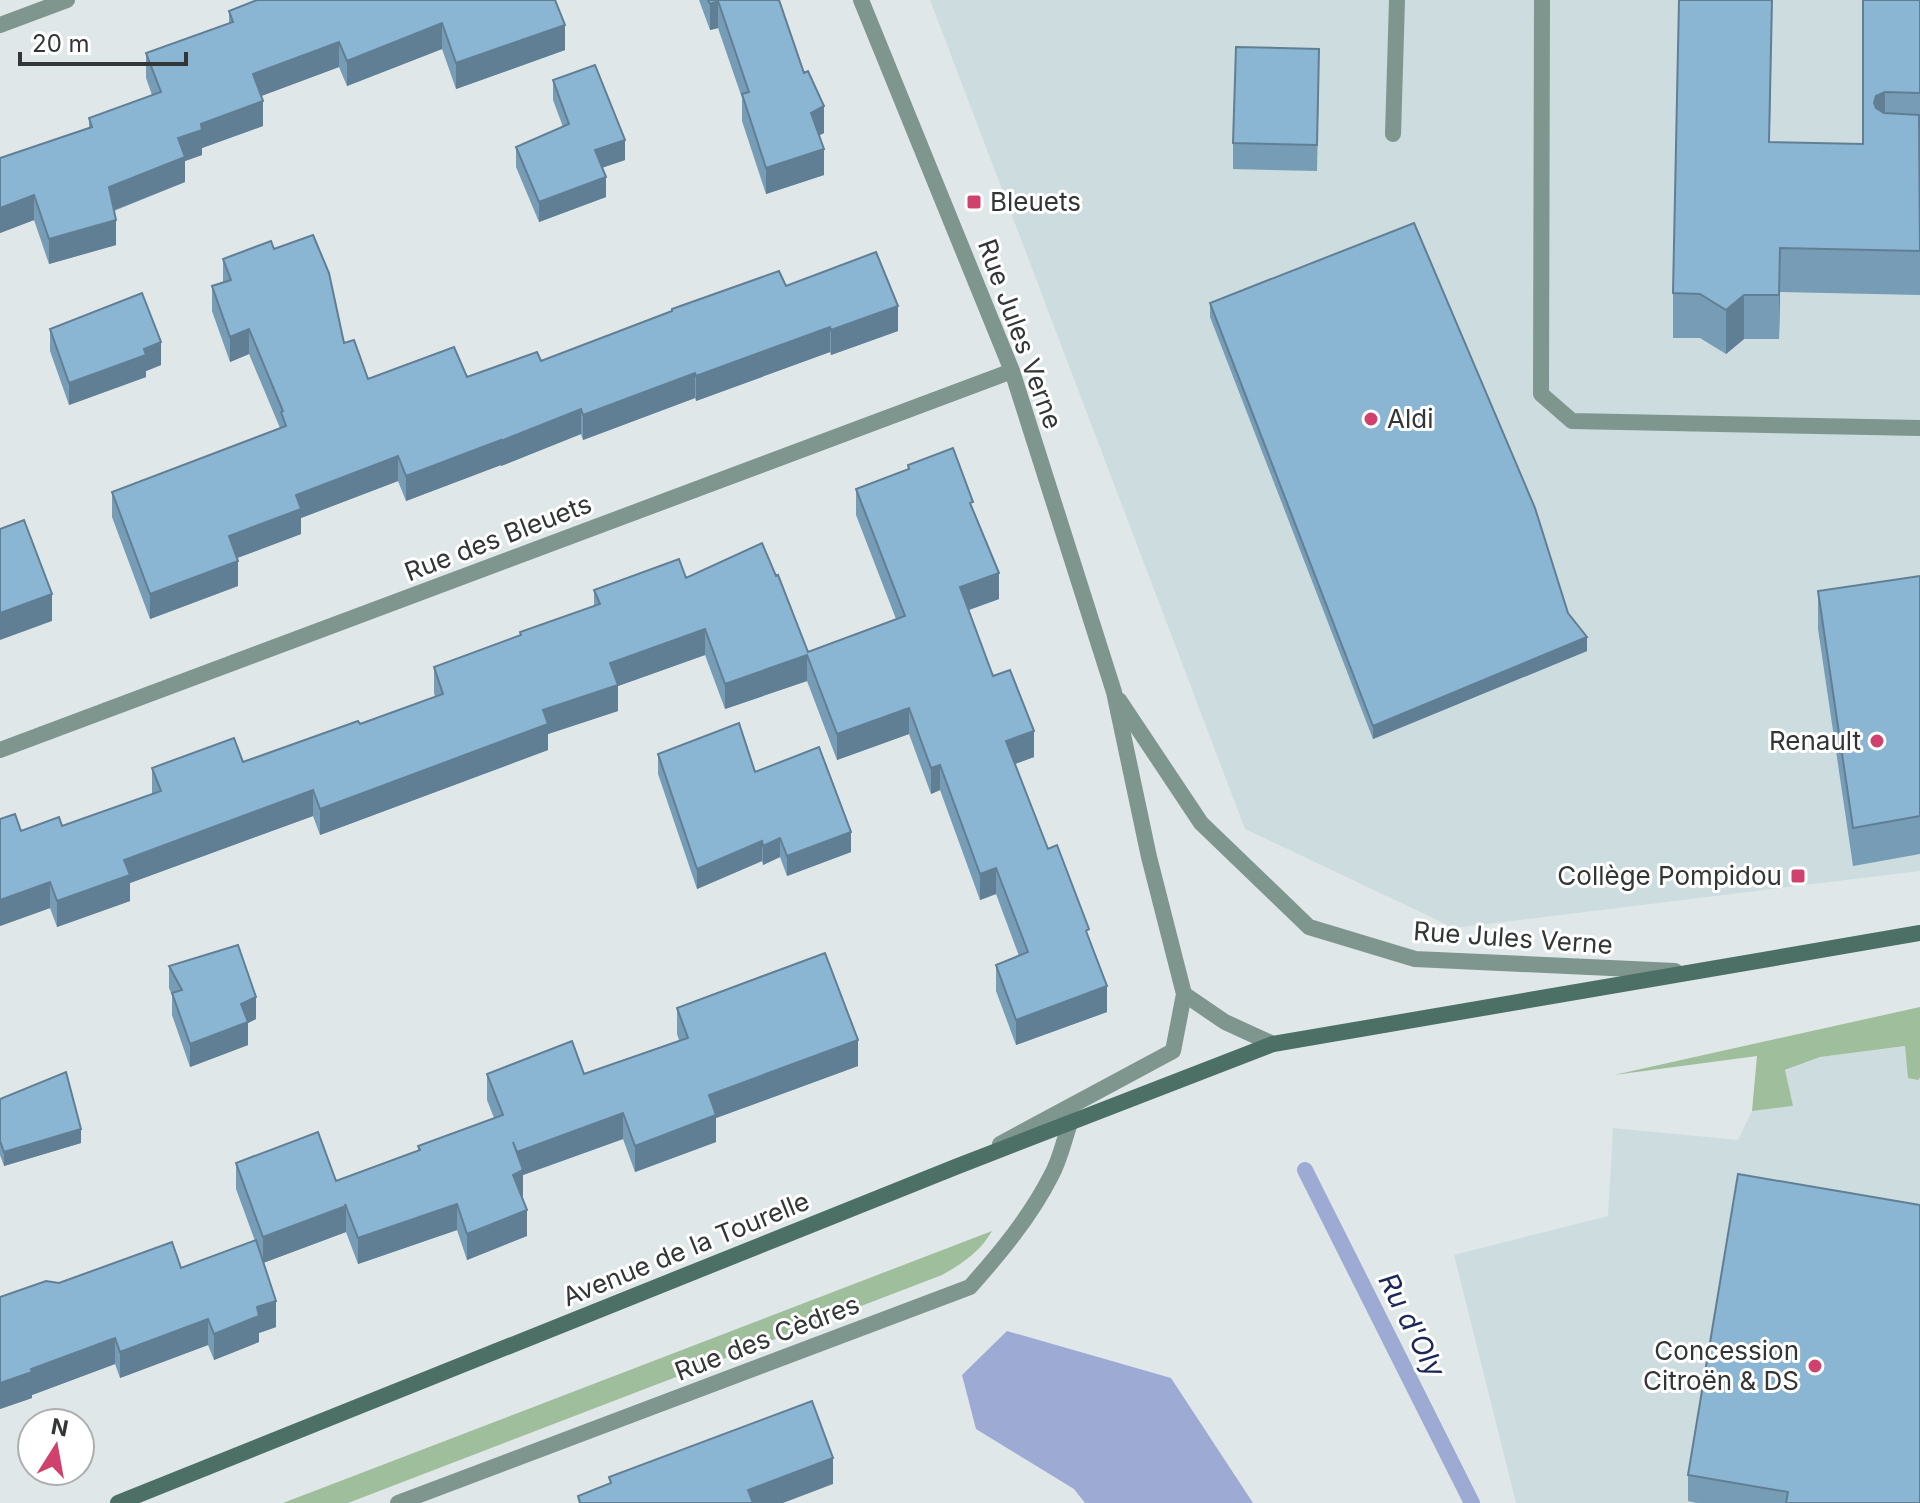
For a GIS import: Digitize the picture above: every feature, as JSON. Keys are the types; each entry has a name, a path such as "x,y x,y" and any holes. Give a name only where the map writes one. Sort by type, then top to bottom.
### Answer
{"main road":[{"name":"Avenue de la Tourelle","path":"118,1503 958,1166 1273,1044 1920,933"}],"street":[{"path":"0,25 67,0"},
{"name":"Rue Jules Verne","path":"861,0 1012,371 1114,692 1149,857 1184,994"},
{"path":"1393,134 1397,0"},
{"path":"1542,0 1541,394 1572,421 1920,428"},
{"name":"Rue des Bleuets","path":"0,750 1012,371"},
{"name":"Rue Jules Verne","path":"1114,692 1201,823 1309,927 1415,959 1690,972"},
{"path":"958,1166 1173,1051 1184,994 1225,1022 1273,1044"},
{"name":"Rue des Cèdres","path":"398,1503 970,1287 1008,1244 1037,1200 1053,1173 1070,1123"}],"shaded area":[{"path":"930,0 1920,0 1920,871 1454,928 1245,829"},
{"path":"1906,1046 1908,1077 1920,1078 1920,1503 1516,1503 1454,1255 1608,1216 1613,1128 1738,1140 1752,1111 1793,1106 1785,1071 1820,1057"}],"green space":[{"path":"1920,1007 1918,1080 1908,1078 1905,1046 1820,1057 1785,1070 1793,1106 1752,1111 1757,1056 1614,1075"},
{"path":"992,1231 970,1256 942,1275 348,1503 283,1503"}],"water":[{"path":"1007,1331 1171,1378 1253,1503 1085,1503 1074,1489 976,1429 962,1375"}],"building":[{"path":"257,0 555,0 565,25 456,63 442,23 347,61 339,42 253,74 263,101 201,124 202,130 178,138 185,157 109,187 116,220 49,239 34,195 0,208 0,158 92,127 89,118 161,92 146,53 233,22 229,11"},
{"path":"708,0 779,0 804,73 808,71 824,106 811,113 824,149 766,168 742,94 749,92 718,1 710,4"},
{"path":"1679,0 1772,0 1769,142 1863,144 1863,0 1920,0 1920,93 1885,92 1876,96 1874,103 1884,113 1919,115 1920,251 1780,248 1779,295 1744,295 1726,310 1700,294 1673,293"},
{"path":"1236,47 1319,49 1317,145 1233,143"},
{"path":"595,65 625,140 595,150 606,177 539,202 516,147 569,124 553,80"},
{"name":"Aldi","path":"1414,223 1535,508 1568,613 1587,637 1373,726 1210,303"},
{"path":"313,235 329,273 344,343 354,340 368,379 454,347 467,377 537,352 541,361 779,271 786,286 876,252 898,306 831,330 830,327 696,376 695,373 583,415 581,409 406,476 398,456 296,495 301,509 229,536 238,561 150,594 112,492 286,426 283,411 249,329 230,337 212,286 231,280 223,259 271,241 274,249"},
{"path":"142,293 161,342 144,349 146,355 69,383 50,329"},
{"path":"953,448 973,502 970,503 999,573 960,587 993,676 1010,670 1034,731 1006,741 1048,849 1057,845 1107,986 1016,1020 996,965 1028,952 996,868 980,874 940,765 931,768 909,708 837,734 807,655 725,684 705,629 610,663 618,685 543,710 548,724 320,809 313,790 124,860 130,875 57,901 50,882 0,900 0,819 15,814 21,831 59,817 62,826 161,791 152,768 234,738 243,762 443,694 434,667 600,604 594,590 679,559 686,578 762,543 808,652 905,616 856,489"},
{"path":"24,520 52,594 0,613 0,529"},
{"name":"Renault","path":"1920,576 1920,816 1853,828 1818,591"},
{"path":"739,723 755,772 819,747 851,832 787,856 780,838 763,846 762,841 697,869 658,754"},
{"path":"238,945 256,997 241,1004 248,1022 190,1044 172,993 182,990 169,966"},
{"path":"825,953 858,1040 709,1095 716,1115 635,1146 623,1113 517,1152 513,1142 523,1170 513,1175 527,1210 467,1234 457,1204 358,1238 346,1206 263,1237 236,1163 318,1132 336,1181 420,1150 418,1146 503,1115 487,1074 572,1041 584,1074 688,1038 677,1008"},
{"path":"66,1072 81,1129 4,1152 0,1141 0,1099"},
{"name":"Concession Citroën & DS","path":"1738,1174 1920,1205 1920,1503 1786,1503 1788,1492 1688,1475"},
{"path":"256,1240 276,1301 257,1307 259,1316 214,1334 208,1319 120,1352 115,1338 0,1383 0,1297 46,1281 59,1283 172,1242 181,1268"},
{"path":"812,1401 833,1458 748,1490 753,1503 580,1503 578,1496 611,1483 609,1477"}],"waterway":[{"name":"Ru d'Oly","path":"1305,1170 1472,1503"}],"place":[{"name":"Bleuets","path":"974,202"},
{"name":"Aldi","path":"1371,419"},
{"name":"Renault","path":"1877,741"},
{"name":"Collège Pompidou","path":"1798,876"},
{"name":"Concession Citroën & DS","path":"1815,1366"}]}
